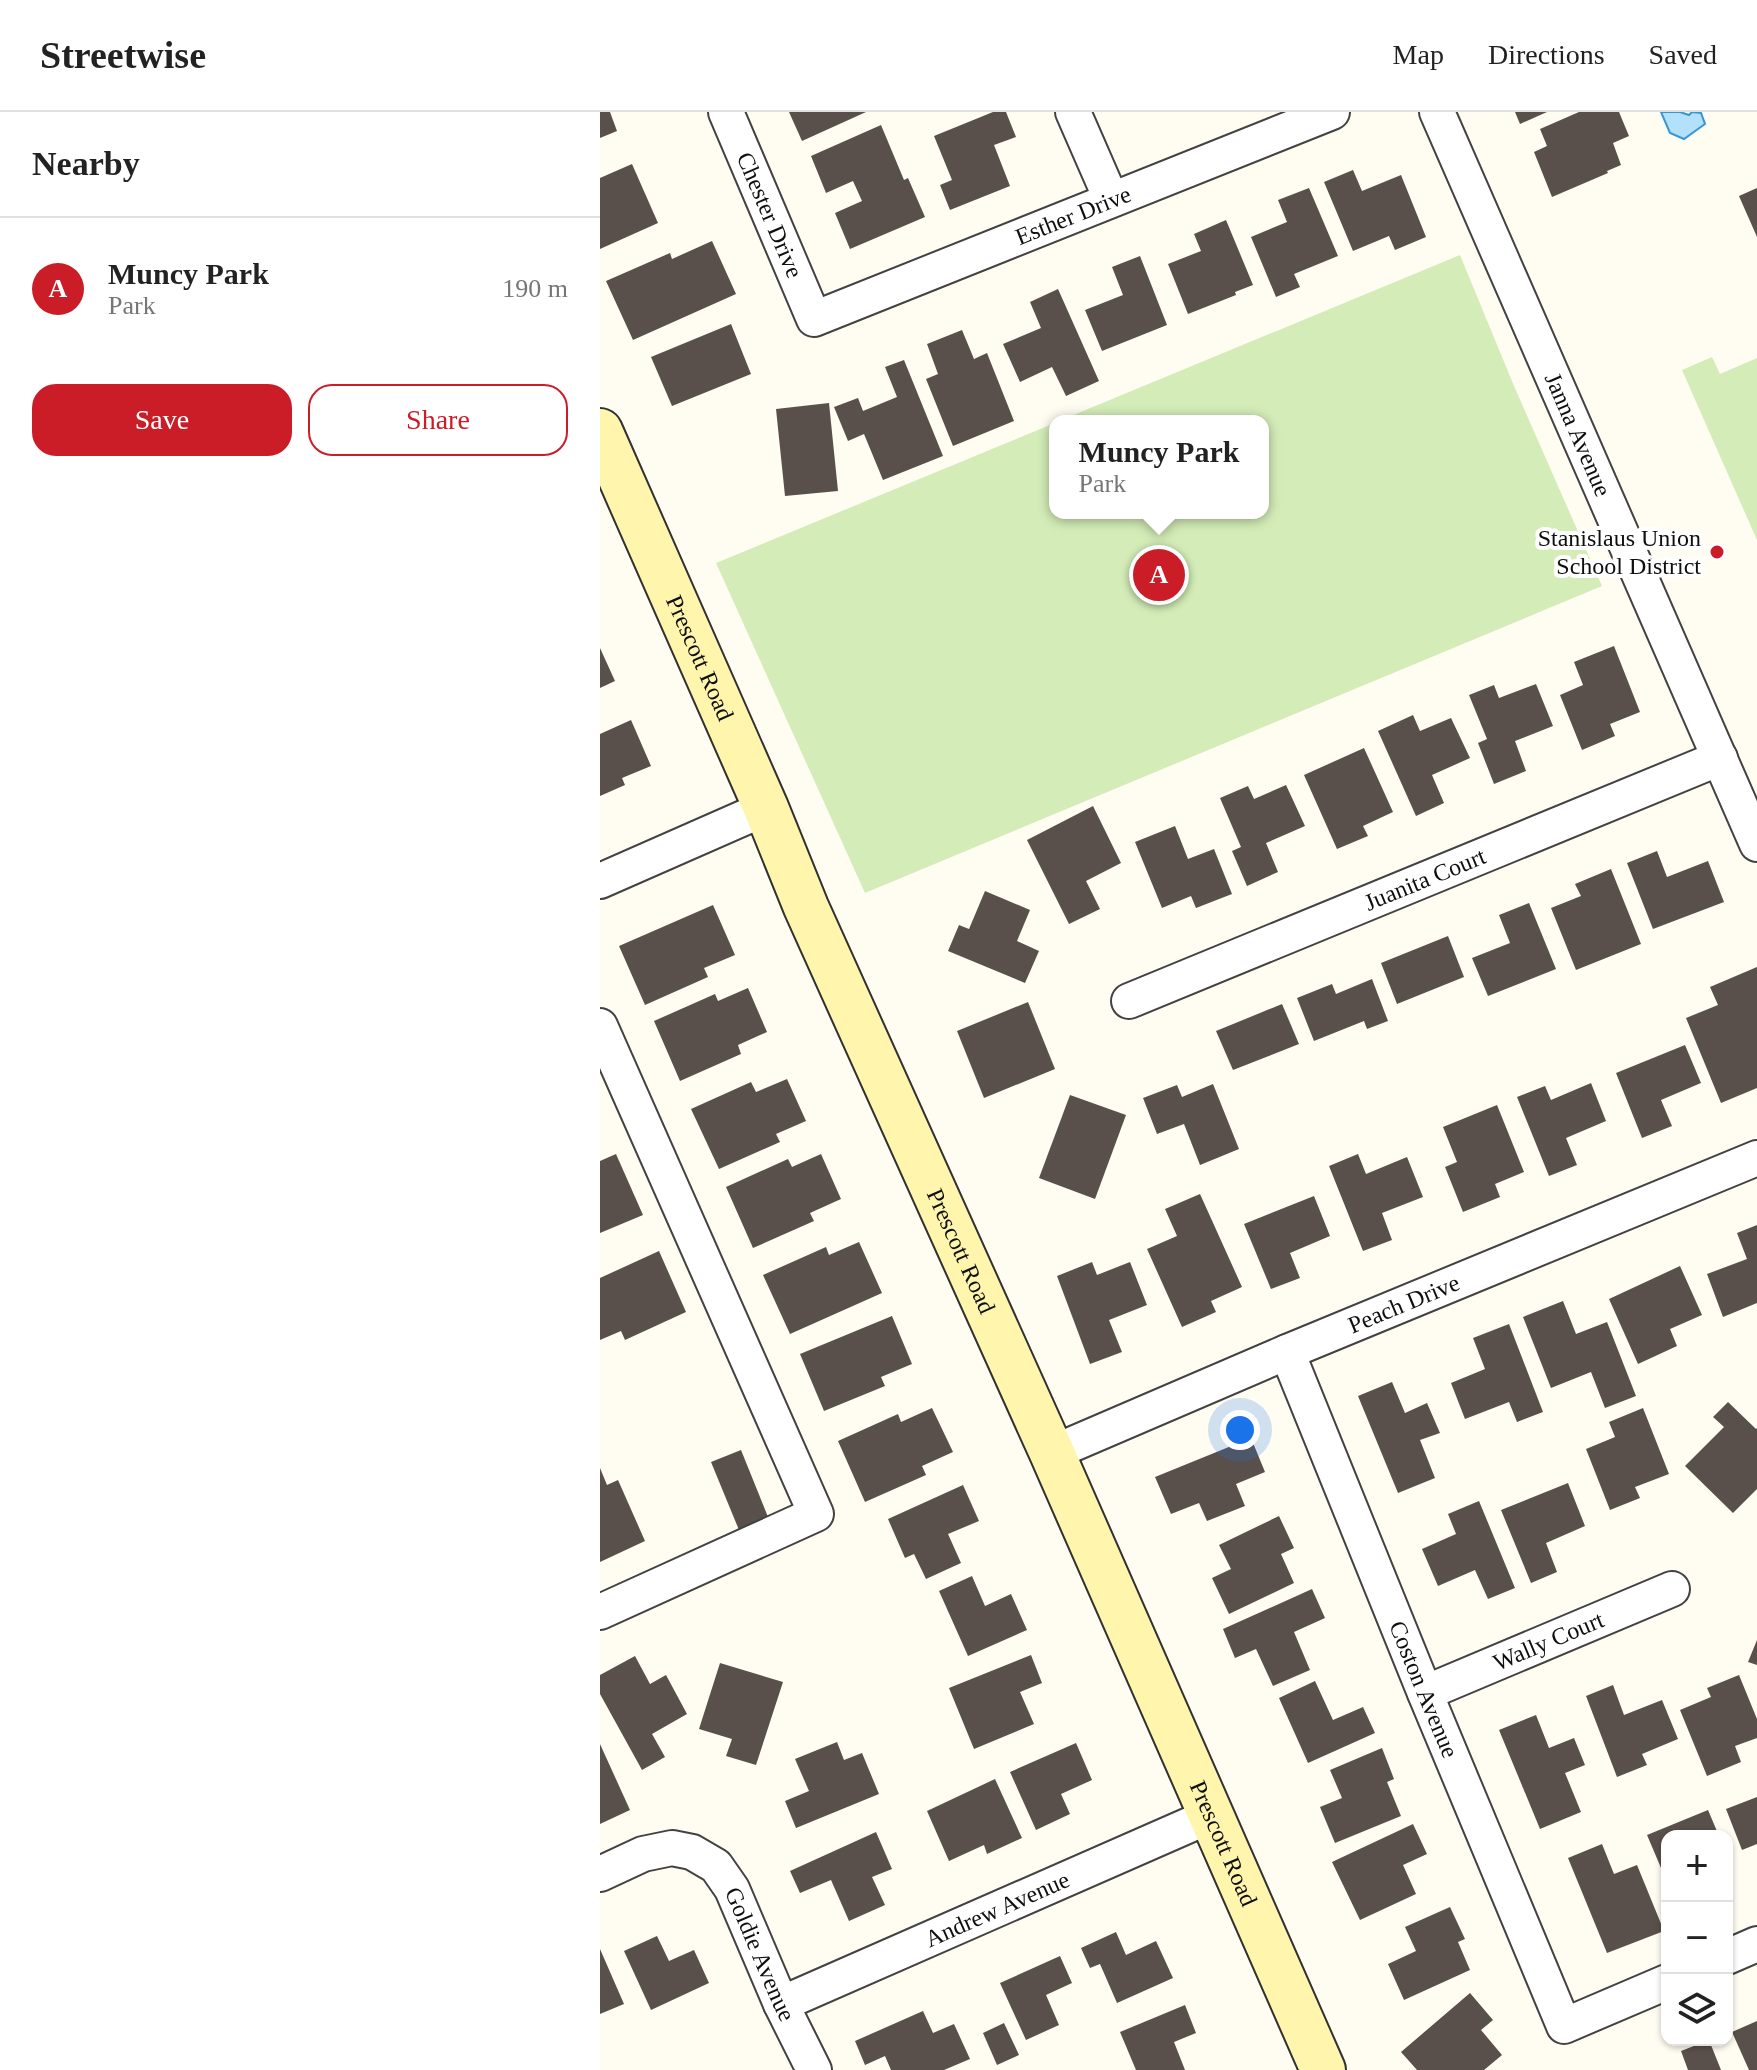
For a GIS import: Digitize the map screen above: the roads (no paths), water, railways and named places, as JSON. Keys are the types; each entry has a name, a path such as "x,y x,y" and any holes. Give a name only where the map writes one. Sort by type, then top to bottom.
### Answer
{"main road":[{"name":"Prescott Road","path":"600,431 766,808 806,907 1052,1453 1323,2070"}],"street":[{"name":"Chester Drive","path":"726,112 814,319"},
{"path":"1073,112 1111,199"},
{"name":"Esther Drive","path":"814,319 1332,112"},
{"name":"Janna Avenue","path":"1437,112 1757,844"},
{"name":"Juanita Court","path":"1129,1001 1720,758"},
{"path":"600,881 766,808"},
{"path":"600,1026 816,1514 600,1612"},
{"name":"Peach Drive","path":"1052,1453 1287,1352 1757,1158"},
{"name":"Coston Avenue","path":"1287,1352 1564,2026 1661,1985"},
{"name":"Wally Court","path":"1425,1693 1672,1589"},
{"name":"Andrew Avenue","path":"781,2004 1212,1815"},
{"name":"Goldie Avenue","path":"600,1874 643,1854 672,1848 692,1852 716,1866 725,1876 781,2004 814,2070"},
{"path":"1733,1954 1757,1944"}],"water":[{"path":"1661,112 1701,113 1705,124 1684,139 1670,133"}],"place":[{"name":"Stanislaus Union School District","path":"1717,552"},
{"name":"Muncy Park","path":"1159,575"}]}
